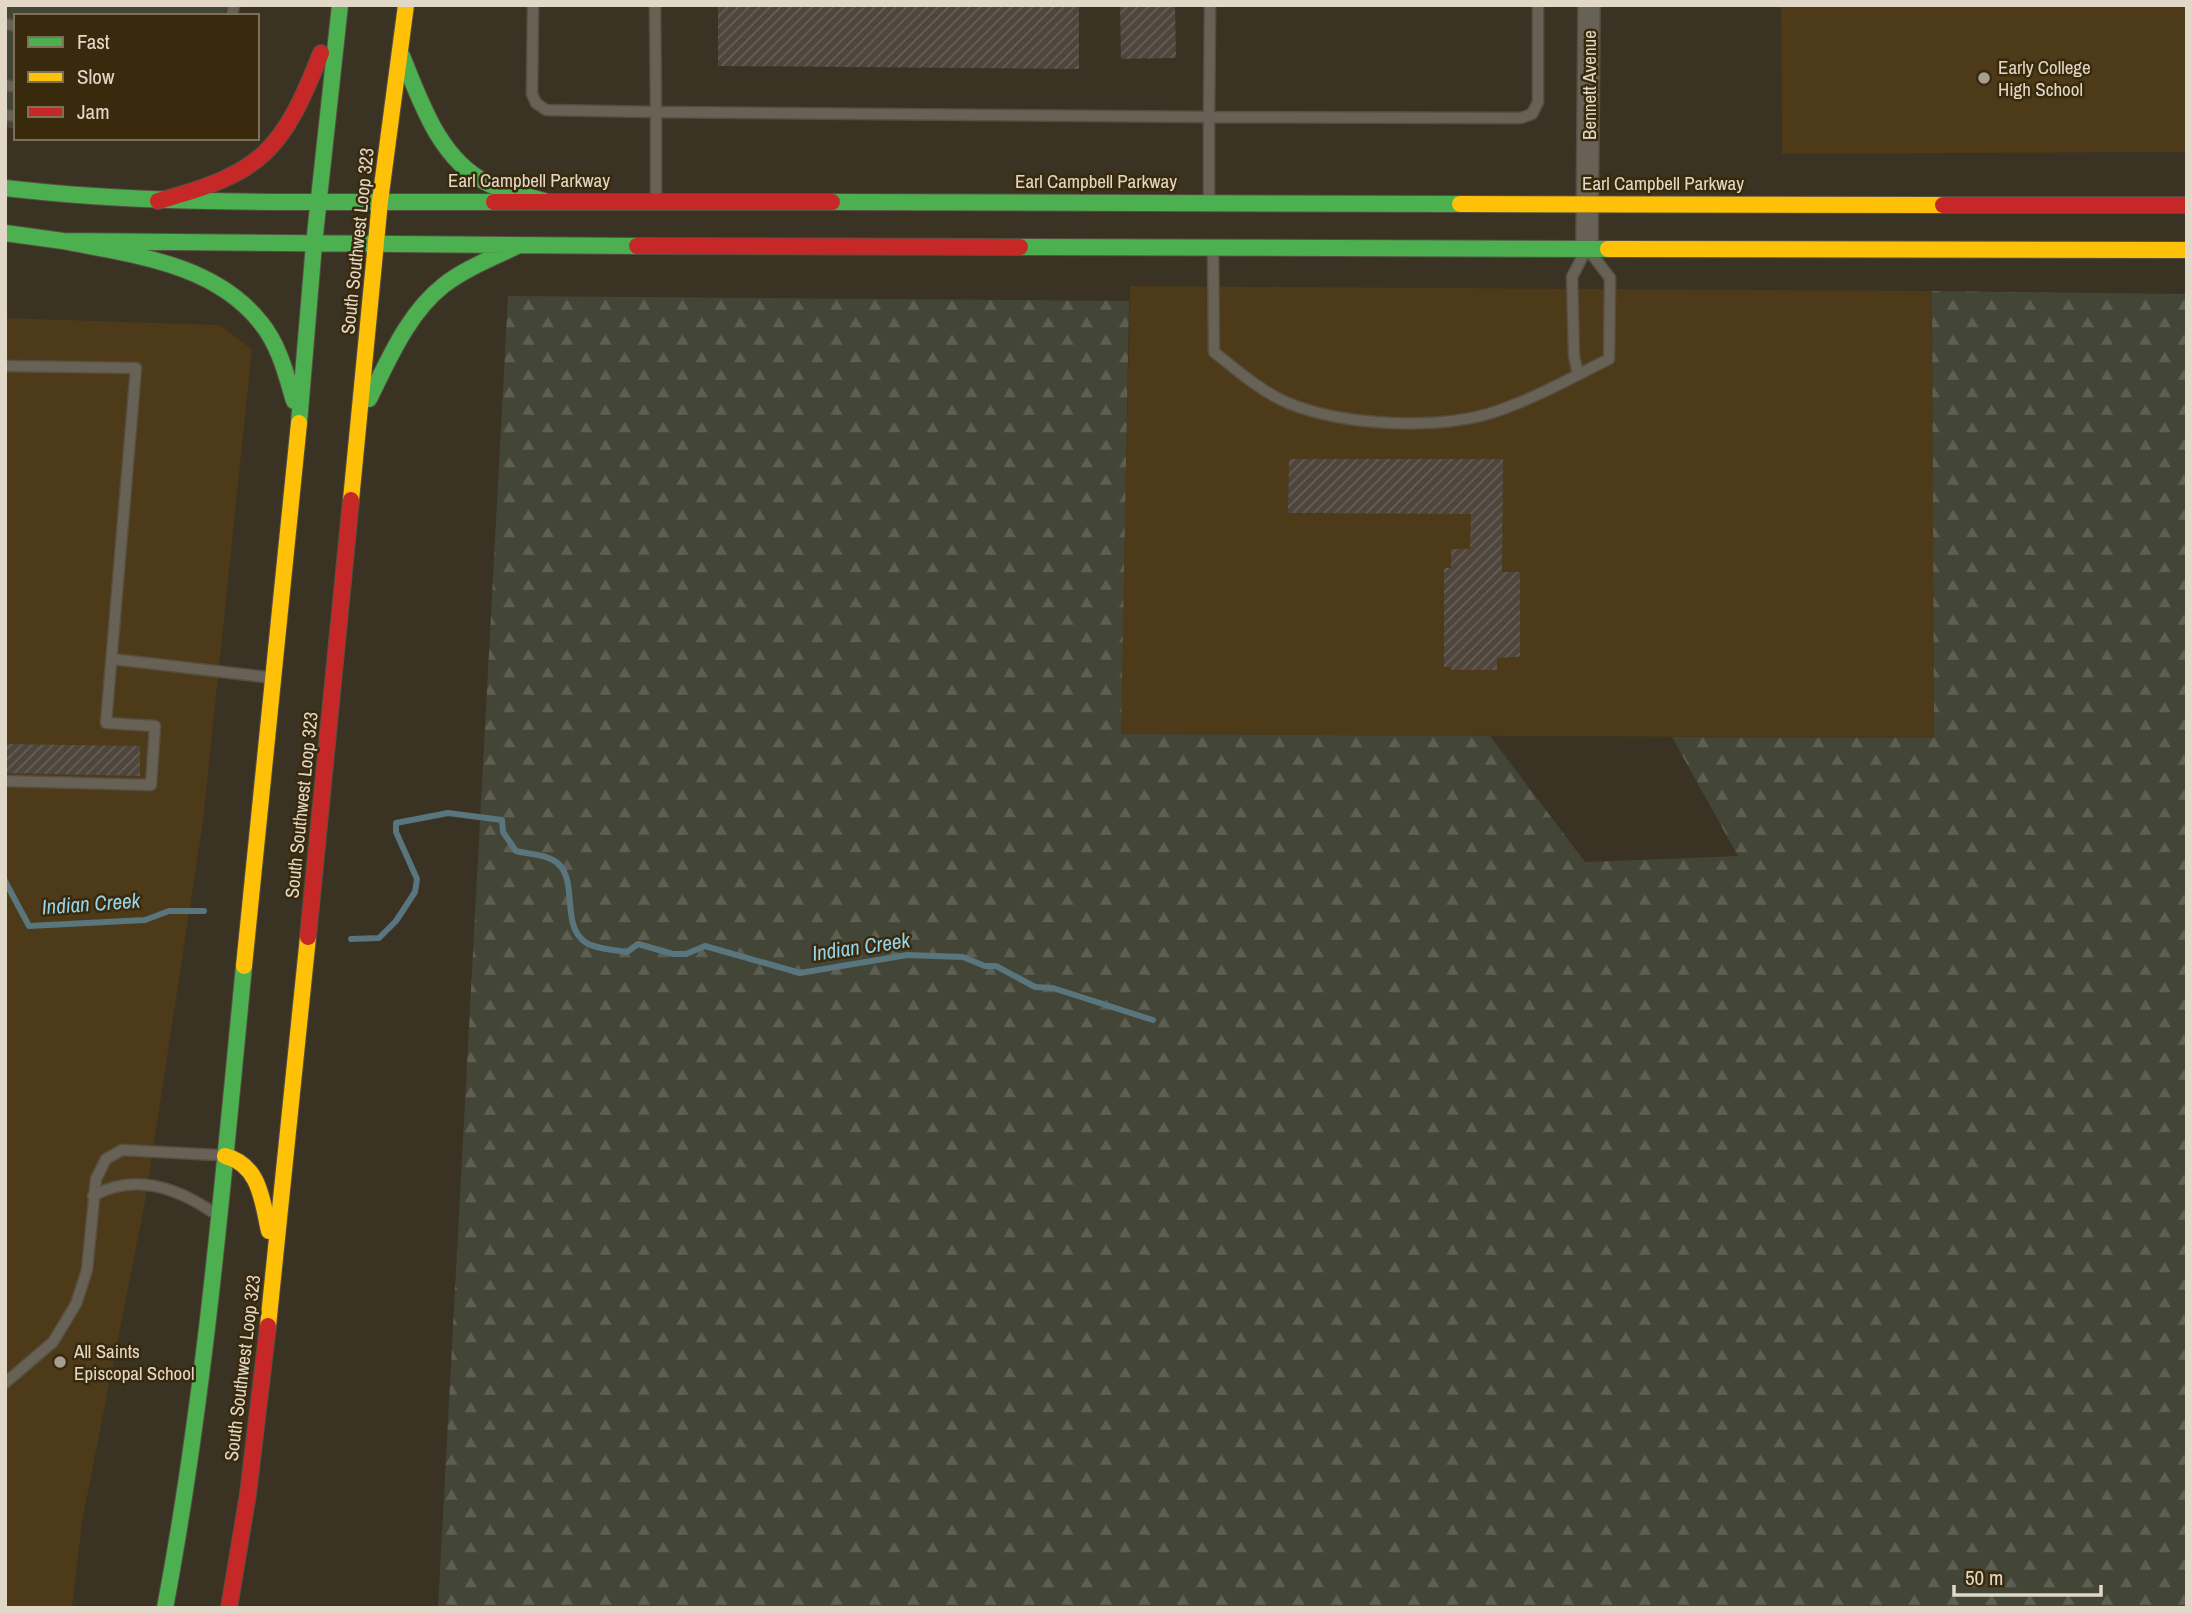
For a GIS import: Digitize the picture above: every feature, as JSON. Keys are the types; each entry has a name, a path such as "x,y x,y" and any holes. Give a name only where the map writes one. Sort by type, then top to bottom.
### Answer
{"main road":[{"name":"South Southwest Loop 323","path":"165,1608 196,1422 219,1216 299,428 318,200 340,5"},
{"path":"158,201 228,181 257,163 275,146 299,110 340,5"},
{"name":"South Southwest Loop 323","path":"229,1608 248,1494 276,1264 380,201 402,56 406,5"},
{"path":"402,56 433,127 453,155 482,180 544,201"},
{"name":"Earl Campbell Parkway","path":"5,188 91,198 158,201 2187,205"},
{"path":"5,233 63,241 184,268 212,279 237,296 258,318 278,351 299,428"},
{"path":"63,241 517,246 2187,250"},
{"path":"360,417 412,321 434,294 453,279 517,246"},
{"path":"225,1156 243,1161 254,1174 276,1264"}],"street":[{"name":"Bennett Avenue","path":"1587,248 1589,5"}],"lane":[{"path":"533,5 531,94 536,103 546,110 1521,118 1532,114 1538,102 1538,5"},
{"path":"655,5 656,200"},
{"path":"1209,202 1210,5"},
{"path":"1213,247 1214,352 1264,390 1287,402 1342,417 1371,421 1441,421 1485,414 1533,397 1609,359 1610,278 1587,248 1572,277 1574,356 1578,374"},
{"path":"5,366 136,368 106,723 155,726 150,785 5,781"},
{"path":"112,659 273,678"},
{"path":"5,1384 53,1342 76,1304 87,1270 93,1196 100,1168 106,1159 122,1150 225,1156"},
{"path":"93,1196 123,1184 159,1187 190,1197 219,1216"}],"shaded area":[{"name":"Early College High School","path":"1781,5 2187,5 2187,152 1782,154"},
{"path":"1130,286 1932,291 1934,738 1120,734"},
{"path":"5,318 220,325 252,349 203,822 145,1202 82,1522 72,1608 5,1608"}],"green space":[{"path":"5,5 227,5 225,14 14,14 14,129 5,127"},
{"path":"1932,291 2187,294 2187,1608 438,1608 508,296 1129,301 1121,734 1490,736 1585,862 1738,856 1672,737 1934,738"}],"building":[{"path":"718,5 1079,5 1079,69 718,66"},
{"path":"1120,5 1175,5 1176,58 1121,59"},
{"path":"1289,459 1503,459 1502,572 1520,572 1520,657 1497,658 1497,670 1451,670 1452,667 1444,667 1444,568 1451,568 1451,549 1470,549 1471,514 1288,513"},
{"path":"5,744 140,746 140,776 5,773"}],"waterway":[{"name":"Indian Creek","path":"351,939 379,938 396,921 415,892 417,879 396,832 396,823 448,813 502,820 503,832 516,851 549,858 561,867 569,888 573,924 577,934 594,946 627,952 638,944 673,954 686,954 705,946 800,973 907,955 963,957 985,966 996,966 1035,987 1053,988 1153,1020"},
{"name":"Indian Creek","path":"5,881 29,926 145,920 169,911 204,911"}],"traffic: fast":[{"path":"299,423 314,244 340,5"},
{"path":"402,56 434,128 456,160 487,183 544,201"},
{"path":"5,188 188,201 494,202"},
{"path":"832,202 1460,204"},
{"path":"5,233 63,241 637,246"},
{"path":"63,241 144,257 196,274 220,287 242,303 273,341 294,401"},
{"path":"369,399 410,323 431,296 461,273 517,246"},
{"path":"1020,247 1608,249"},
{"path":"165,1608 202,1368 244,966"}],"traffic: slow":[{"path":"351,500 380,201 406,5"},
{"path":"1460,204 1943,205"},
{"path":"1608,249 2187,250"},
{"path":"244,966 299,423"},
{"path":"268,1326 308,937"},
{"path":"225,1156 246,1167 258,1185 269,1231"}],"traffic: jam":[{"path":"158,201 222,180 264,154 294,114 321,53"},
{"path":"494,202 832,202"},
{"path":"1943,205 2187,205"},
{"path":"637,246 1020,247"},
{"path":"308,937 351,500"},
{"path":"229,1608 248,1494 268,1326"}],"place":[{"name":"Early College High School","path":"1984,78"},
{"name":"All Saints Episcopal School","path":"60,1362"}]}
